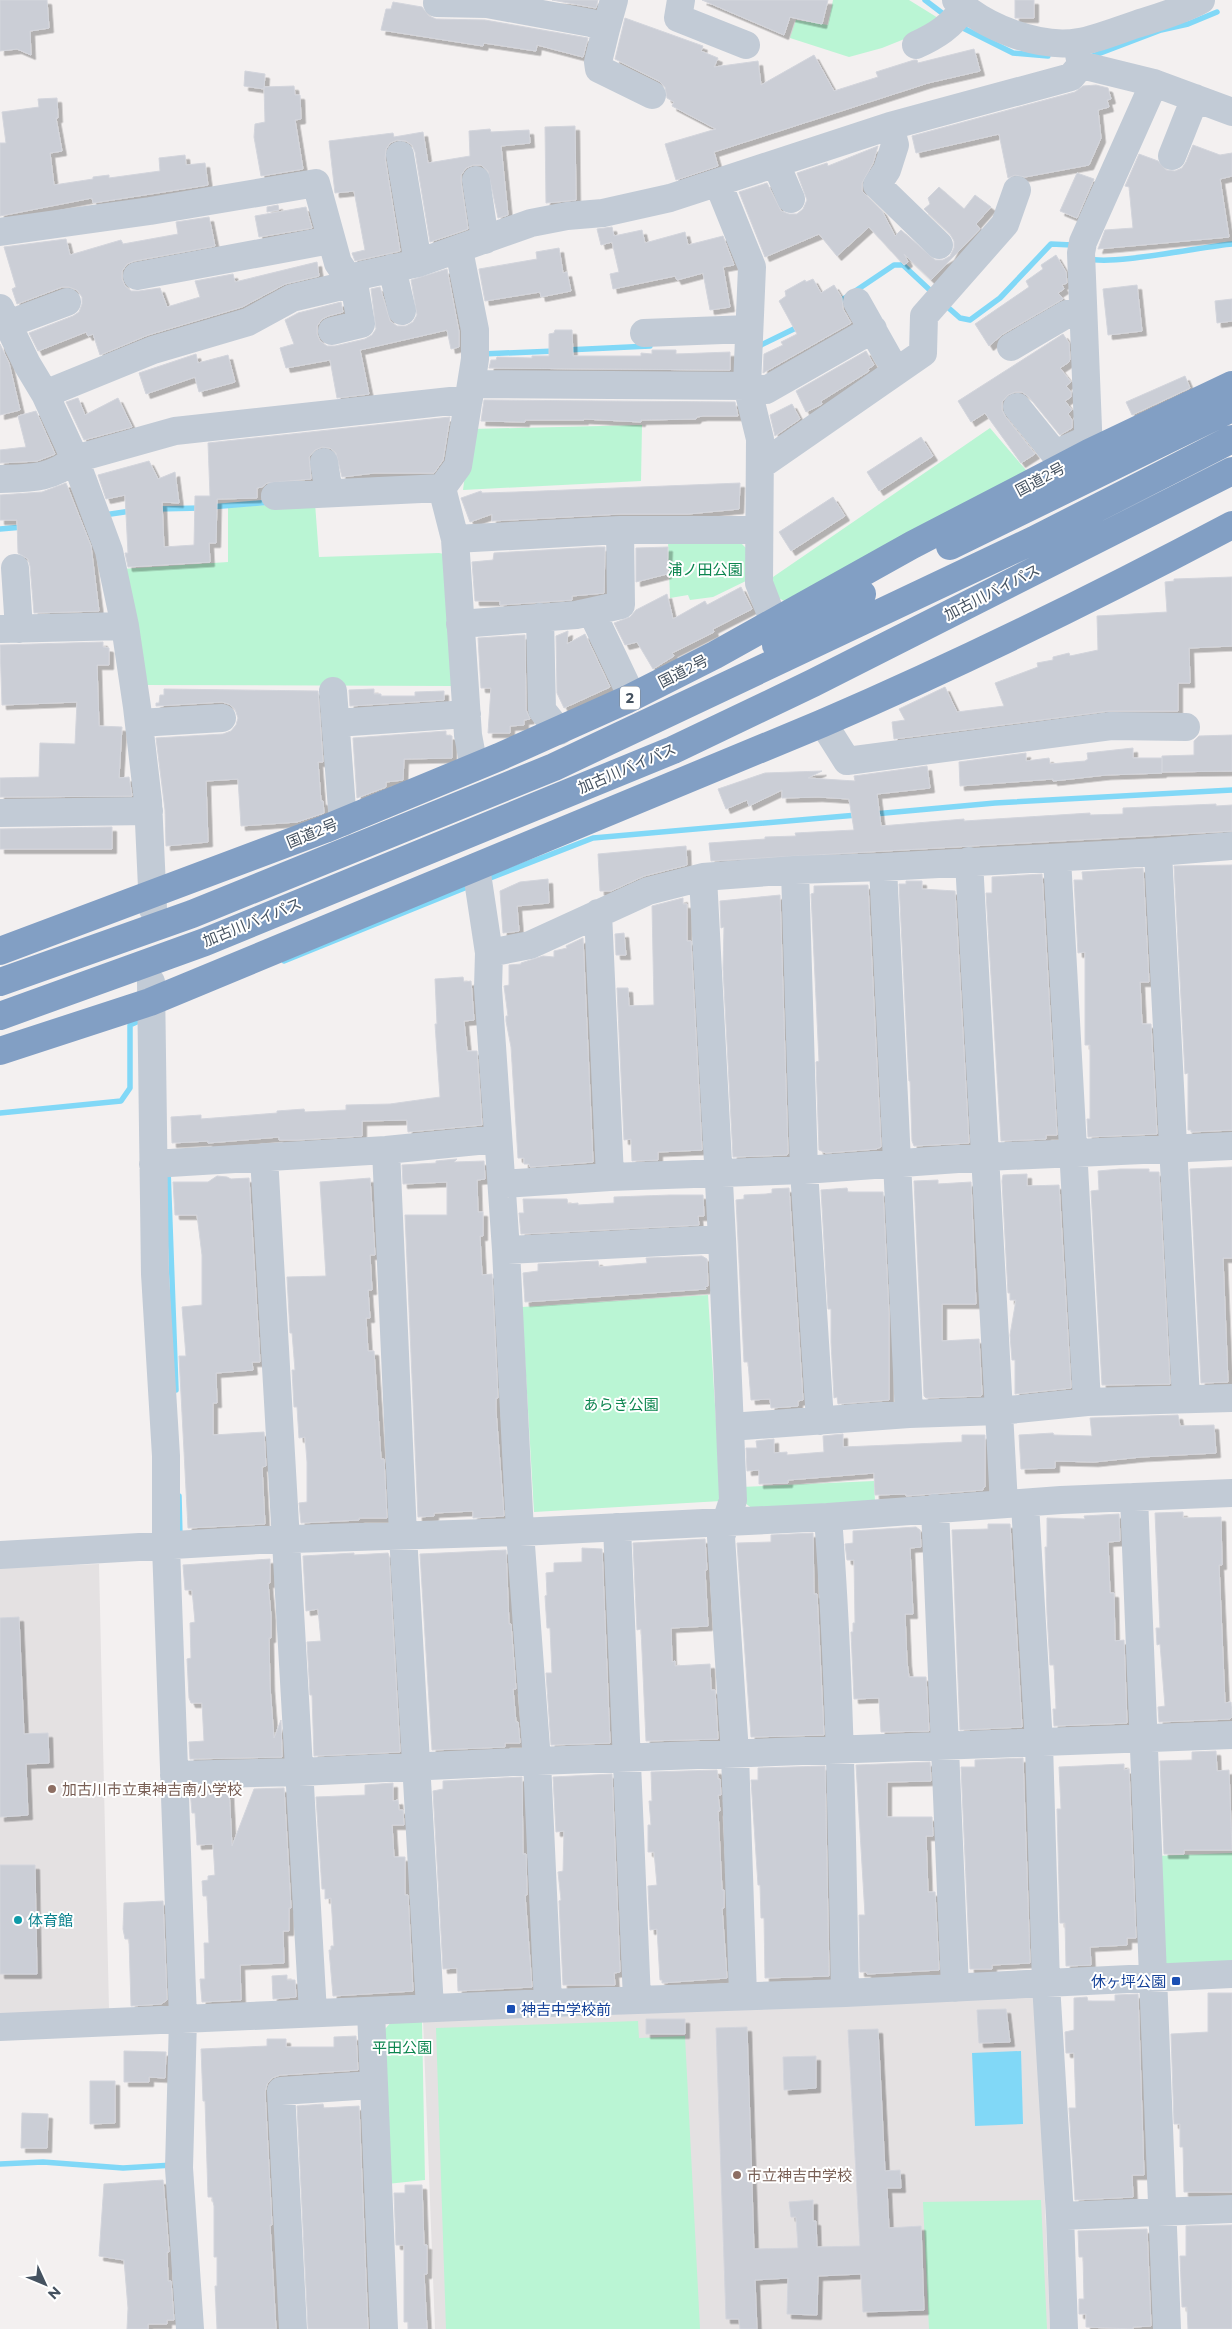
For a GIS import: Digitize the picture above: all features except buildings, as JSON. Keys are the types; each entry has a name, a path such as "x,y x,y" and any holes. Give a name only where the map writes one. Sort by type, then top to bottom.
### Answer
{"highway":[{"name":"国道2号","path":"0,951 153,902 559,731 715,655 1088,446 1232,385"},
{"path":"554,767 745,663 930,556 1232,408"},
{"name":"加古川バイパス","path":"0,982 192,914 554,767 1034,540 1232,439"},
{"name":"加古川バイパス","path":"0,1016 205,942 673,750 813,683 1232,471"},
{"path":"673,750 838,703 1232,508"},
{"path":"0,1051 150,1005 478,880 823,723 930,677 1136,576 1232,525"}],"street":[{"path":"614,0 598,62 599,69 652,95"},
{"path":"681,0 678,18 713,41 746,46"},
{"path":"0,232 150,212 316,183 330,240 338,263 345,273 353,277 418,263 459,250 530,222 603,213 670,198 890,126 1071,77 1079,54 1201,0"},
{"path":"437,3 487,4 591,23 606,29"},
{"path":"916,44 936,36 957,12 1004,32 1041,41 1079,54 1232,112"},
{"path":"1016,407 1055,454 1088,446 1080,253 1083,242 1154,84"},
{"path":"1172,156 1195,98"},
{"path":"890,126 895,145 887,170 877,185 895,215 936,234"},
{"path":"400,155 418,263"},
{"path":"776,164 791,199"},
{"path":"476,180 484,240"},
{"path":"718,183 752,267 747,386 760,439 759,583 774,622"},
{"path":"760,466 923,353 924,316 1005,224 1017,190"},
{"path":"136,276 330,240"},
{"path":"442,488 458,466 473,374 475,330 459,250"},
{"path":"392,268 402,311"},
{"path":"332,331 361,324 353,277"},
{"path":"45,394 153,350 248,322 292,298 347,285 353,277"},
{"path":"67,302 4,316 27,364 45,394 75,459 109,551 125,626 139,723 149,811 153,902"},
{"path":"858,302 888,357"},
{"path":"1011,347 1067,314 1082,312"},
{"path":"644,333 749,329"},
{"path":"0,479 40,478 65,467 75,459 175,431 473,374 747,386 766,390 873,330"},
{"path":"324,462 329,493"},
{"path":"275,496 329,493 375,481 442,488"},
{"path":"442,488 456,539 467,714 474,767"},
{"path":"456,539 620,530 759,530"},
{"path":"460,624 576,615 621,605 620,530"},
{"path":"15,568 10,629 125,626"},
{"path":"540,618 542,710 559,731"},
{"path":"596,621 632,697"},
{"path":"333,691 343,822"},
{"path":"336,723 467,714"},
{"path":"139,723 222,718"},
{"path":"823,723 847,761 1076,742 1111,726 1169,735"},
{"path":"0,813 149,811"},
{"path":"489,953 530,945 648,891 703,877 795,870 1057,858 1232,846"},
{"path":"1158,852 1186,1399"},
{"path":"1057,858 1087,1402"},
{"path":"969,862 999,1411 1015,1504 1039,1744 1046,1984 1060,2216 1064,2329"},
{"path":"883,867 896,1164 910,1414"},
{"path":"795,870 804,1170 820,1421"},
{"path":"703,877 719,1173 733,1500 721,1537 735,1754 743,1996"},
{"path":"478,880 489,953 488,988 506,1250 520,1532 537,1761 548,2003"},
{"path":"598,913 610,1178"},
{"path":"150,1005 162,1163 155,1274 166,1456 166,1546 183,2019 179,2168 190,2329"},
{"path":"162,1163 386,1150 498,1139"},
{"path":"502,1184 804,1170 986,1156 1232,1146"},
{"path":"386,1150 403,1534 430,2008"},
{"path":"264,1157 313,2013"},
{"path":"506,1250 722,1239"},
{"path":"730,1427 910,1414 999,1411 1087,1402 1232,1398"},
{"path":"0,1555 285,1539 520,1532 828,1517 934,1508 1232,1493"},
{"path":"1134,1497 1142,1739 1167,2329"},
{"path":"934,1508 955,1988"},
{"path":"828,1517 834,1600 840,1750 845,1993"},
{"path":"617,1527 637,2000"},
{"path":"174,1775 299,1772 537,1761 1039,1744 1232,1735"},
{"path":"0,2027 371,2010 845,1993 1232,1974"},
{"path":"371,2010 372,2084 384,2329"},
{"path":"293,2329 281,2091 372,2084"},
{"path":"1060,2216 1232,2209"}],"shaded area":[{"name":"加古川市立東神吉南小学校","path":"99,1564 109,2010 0,2015 0,1568"},
{"name":"市立神吉中学校","path":"1032,1996 1037,2002 1050,2329 435,2329 423,2020"}],"green space":[{"path":"833,0 909,0 943,21 927,30 882,48 849,57 790,38 796,20 828,25"},
{"path":"642,425 641,481 463,490 471,429"},
{"path":"990,428 1031,476 786,602 773,595 773,577"},
{"path":"315,503 319,557 444,554 452,686 142,685 122,569 228,562 228,507"},
{"name":"浦ノ田公園","path":"736,538 747,549 750,579 713,597 690,600 688,595 670,598 668,541"},
{"name":"あらき公園","path":"708,1295 721,1501 534,1512 522,1307"},
{"path":"874,1481 875,1502 753,1509 741,1500 741,1487"},
{"path":"1232,1853 1232,1962 1167,1964 1161,1959 1156,1856"},
{"name":"平田公園","path":"422,2020 425,2180 387,2184 380,2035 392,2021"},
{"path":"638,2021 639,2038 685,2036 700,2329 446,2329 436,2028"},
{"path":"1041,2200 1047,2329 929,2329 923,2202"}],"water":[{"path":"1021,2051 1023,2124 975,2126 972,2053"}],"waterway":[{"path":"925,0 946,16"},
{"path":"1090,57 1161,30 1188,24 1217,12"},
{"path":"959,26 1013,53 1048,56"},
{"path":"943,303 960,318 970,320 1000,298 1051,244 1072,245 1075,248"},
{"path":"1088,258 1114,260 1232,244"},
{"path":"836,304 894,265 903,265 933,293"},
{"path":"757,347 800,326"},
{"path":"566,350 650,346"},
{"path":"482,354 555,351"},
{"path":"210,507 271,502"},
{"path":"156,509 201,508"},
{"path":"104,515 131,511"},
{"path":"0,529 23,527"},
{"path":"874,814 995,803 1232,790"},
{"path":"485,880 593,838 857,815"},
{"path":"284,961 472,885"},
{"path":"0,1113 121,1101 130,1088 130,1025 143,1019"},
{"path":"168,1169 176,1390"},
{"path":"179,1496 180,1537"},
{"path":"0,2164 43,2162 123,2168 173,2165"}],"place":[{"name":"加古川市立東神吉南小学校","path":"52,1789"},
{"name":"体育館","path":"18,1920"},
{"name":"休ヶ坪公園","path":"1176,1981"},
{"name":"神吉中学校前","path":"511,2009"},
{"name":"市立神吉中学校","path":"737,2175"}]}
